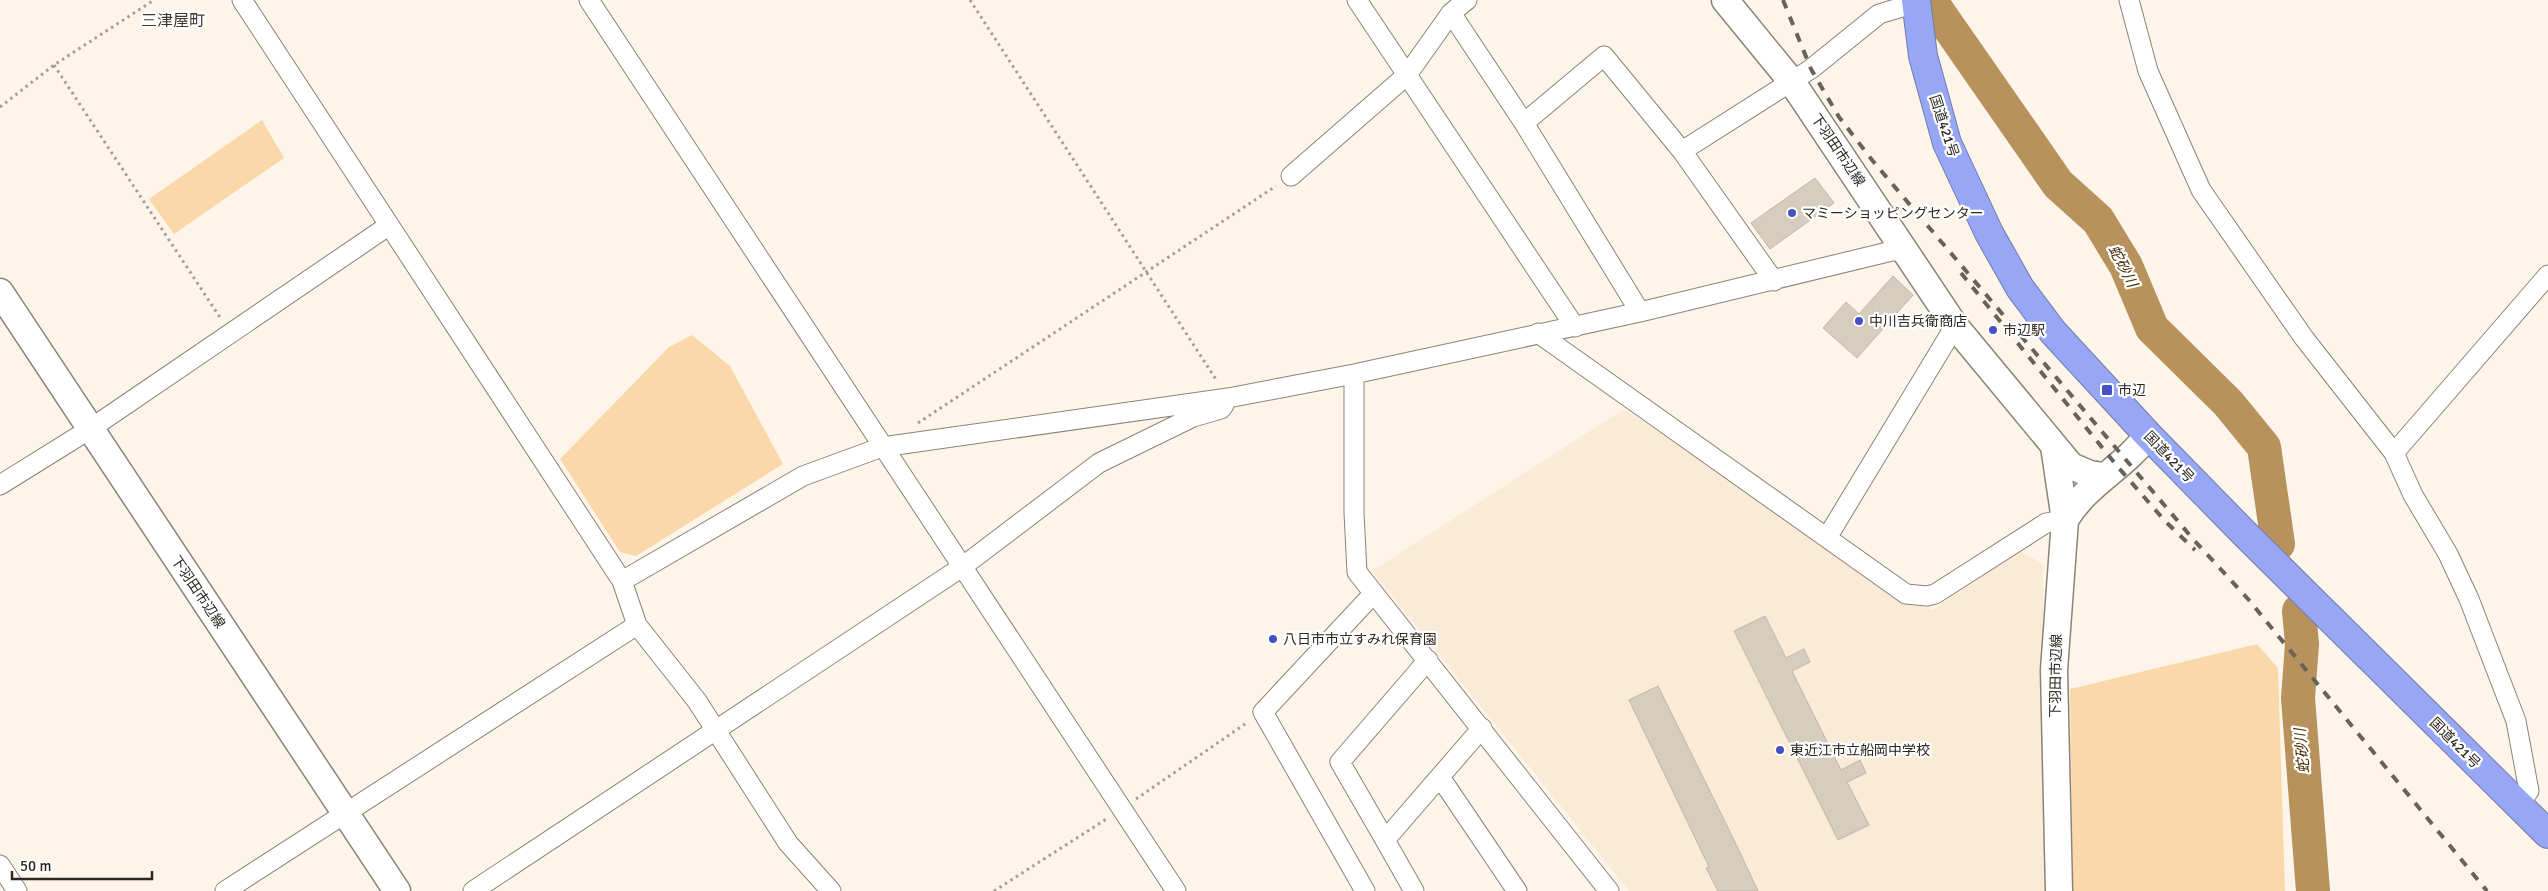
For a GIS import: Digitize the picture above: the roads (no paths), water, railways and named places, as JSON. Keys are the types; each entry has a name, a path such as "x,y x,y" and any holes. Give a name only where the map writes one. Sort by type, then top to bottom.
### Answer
{"highway":[{"name":"国道421号","path":"1916,2 1923,56 1947,143 1989,233 2020,288 2053,332 2148,435 2548,834"}],"main road":[{"name":"下羽田市辺線","path":"1725,0 1792,82 1907,251 1955,326 2072,466 2090,474 2104,476"},
{"name":"下羽田市辺線","path":"0,292 397,891"},
{"name":"下羽田市辺線","path":"2059,891 2054,670 2065,520 2074,504 2104,476 2136,451 2148,435"},
{"path":"2054,446 2065,520"}],"street":[{"path":"242,0 388,226 622,581 637,624 697,701 788,844 831,891"},
{"path":"589,0 1176,891"},
{"path":"1357,0 1575,327"},
{"path":"2129,0 2148,71 2201,190 2304,338 2394,453 2413,495 2448,554 2469,599 2516,721 2529,791 2517,805"},
{"path":"1682,151 1811,69 1879,14 1916,2"},
{"path":"1291,176 1407,75 1462,4 1524,123 1640,312"},
{"path":"1524,123 1604,56 1682,151 1774,281"},
{"path":"0,485 90,429 388,226"},
{"path":"622,581 803,476 882,447 1228,398 1354,374 1538,333 1575,327 1774,281 1892,251 1907,251"},
{"path":"2394,453 2548,275"},
{"path":"1828,536 1955,326"},
{"path":"1538,333 1828,536 1906,594 1927,596 1935,594 2046,523 2065,520"},
{"path":"1354,374 1354,513 1357,572 1482,728 1608,891"},
{"path":"473,891 962,567 1099,463 1193,417 1221,409 1228,398"},
{"path":"1365,891 1263,712 1374,594"},
{"path":"226,891 346,815 637,624"},
{"path":"1414,891 1340,762 1428,660"},
{"path":"1385,840 1482,728"},
{"path":"1440,777 1517,891"},
{"path":"0,866 17,891"}],"waterway":[{"name":"蛇砂川","path":"1930,0 2058,184 2098,220 2126,266 2152,328 2228,403 2264,447 2278,544"},
{"name":"蛇砂川","path":"2299,611 2302,644 2298,698 2313,891"}],"railway":[{"path":"1783,0 1811,69 1839,117 1872,160 2193,539 2248,599 2487,891"},
{"path":"1961,273 2118,467 2165,521 2195,550"}],"place":[{"name":"マミーショッピングセンター","path":"1792,213"},
{"name":"中川吉兵衛商店","path":"1859,321"},
{"name":"市辺駅","path":"1993,330"},
{"name":"市辺","path":"2107,390"},
{"name":"八日市市立すみれ保育園","path":"1273,639"},
{"name":"東近江市立船岡中学校","path":"1780,750"}],"district":[{"name":"三津屋町","path":"173,21"}]}
